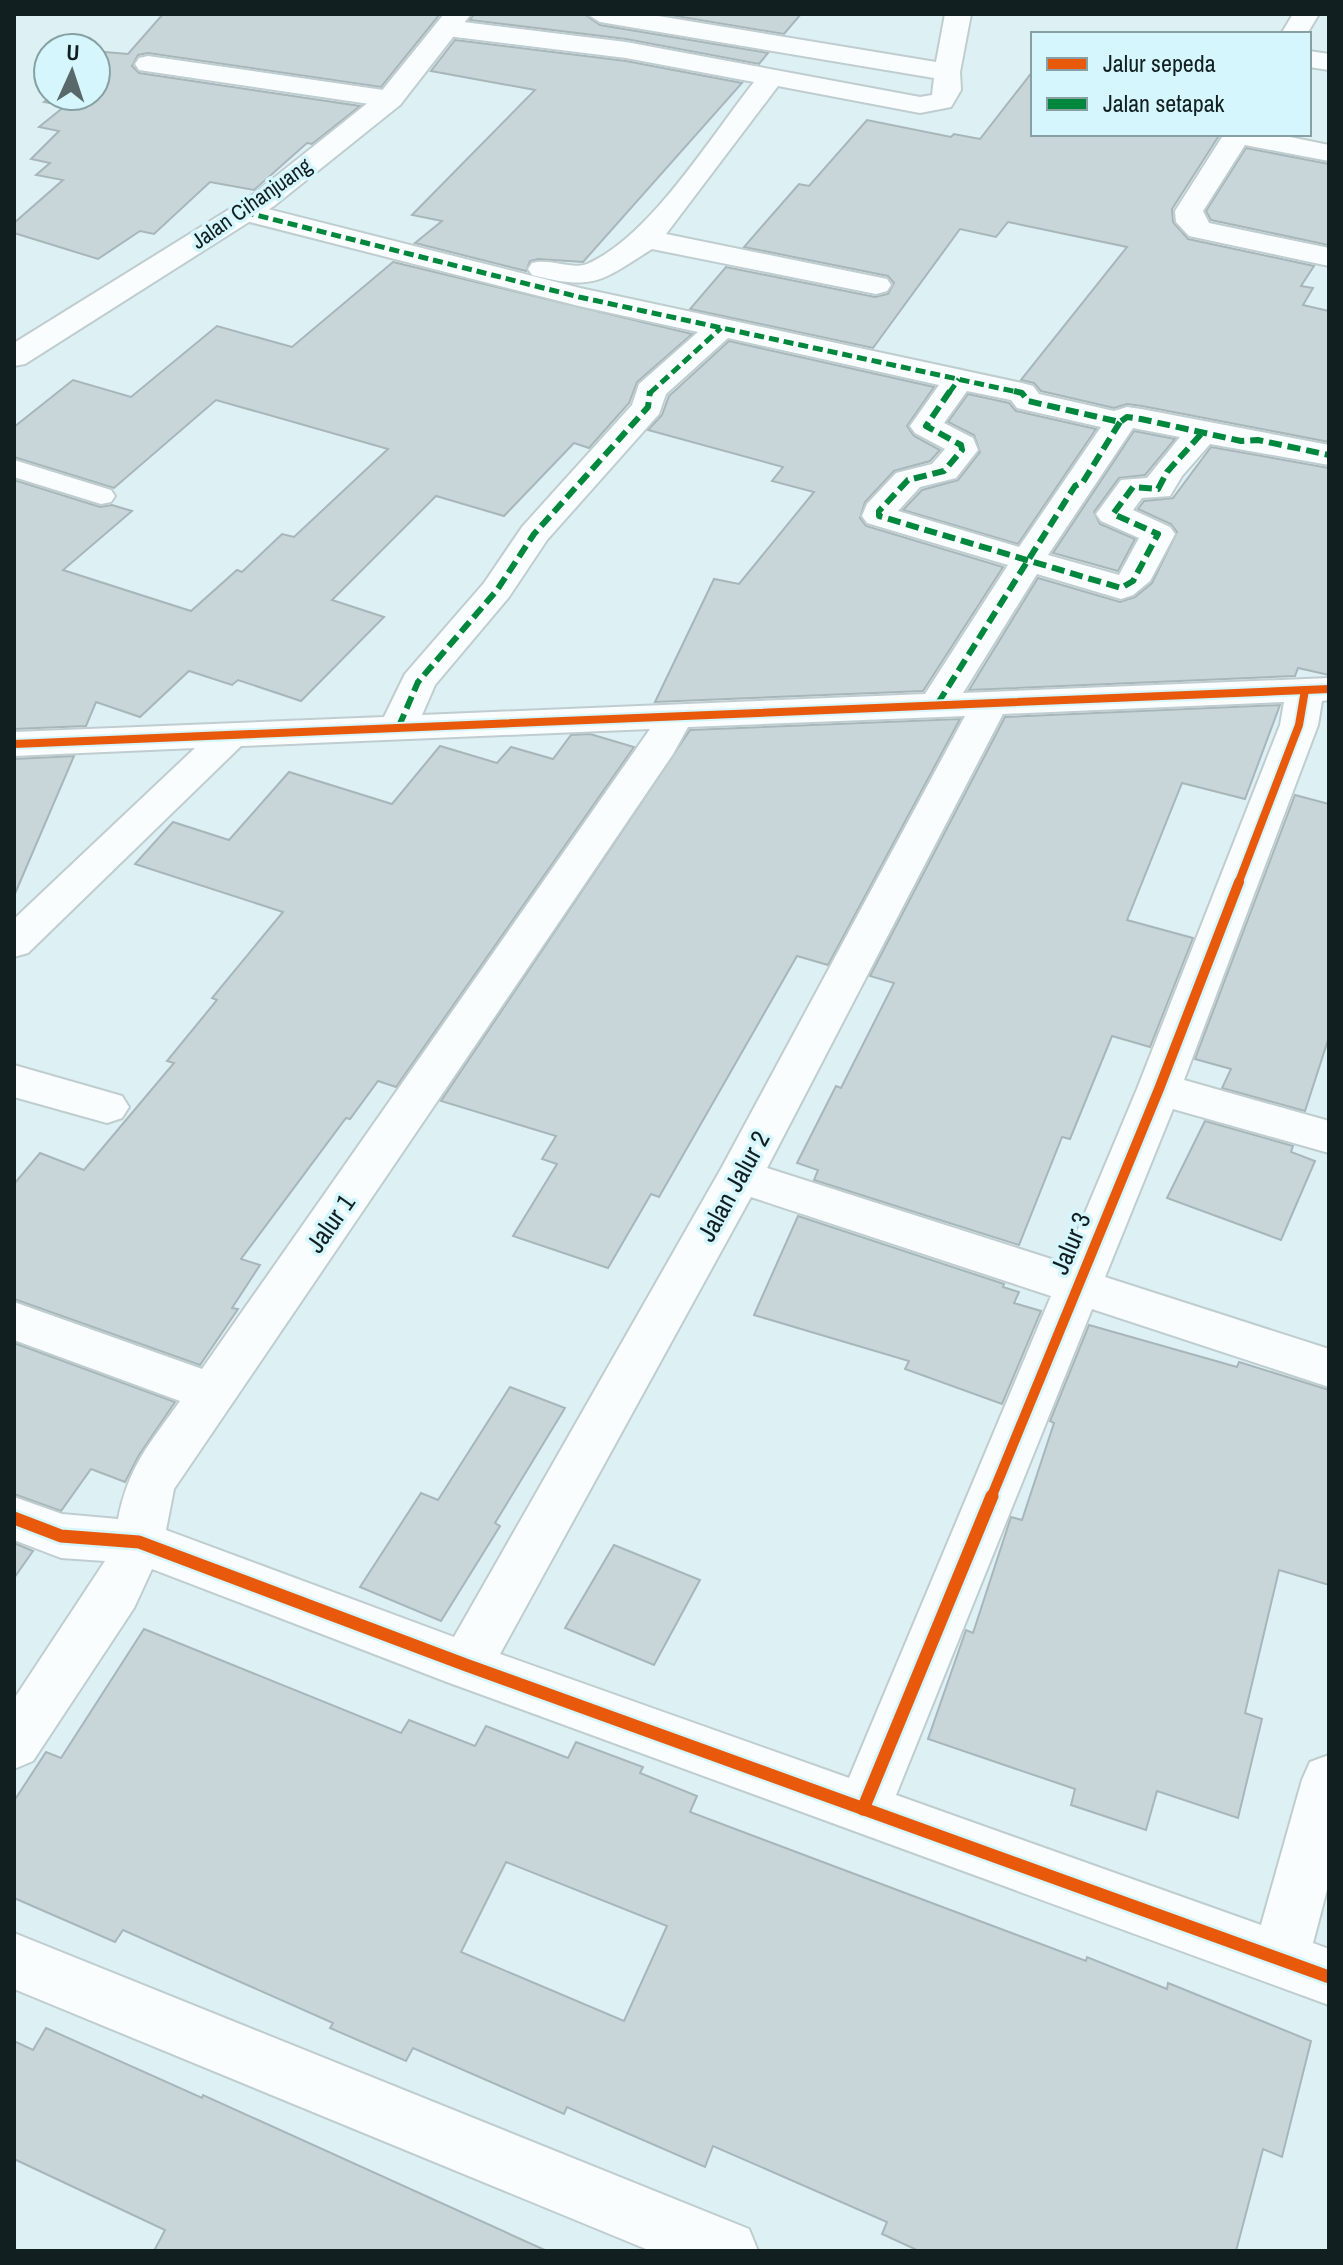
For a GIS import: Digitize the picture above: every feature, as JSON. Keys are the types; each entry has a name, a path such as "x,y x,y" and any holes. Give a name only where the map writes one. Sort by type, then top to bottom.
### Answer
{"street":[{"path":"600,14 947,72"},
{"path":"453,21 920,105 941,101 948,90 947,72 958,14"},
{"path":"1295,32 1306,14"},
{"name":"Jalan Cihanjuang","path":"14,357 254,206 390,99 453,21"},
{"path":"148,64 390,99"},
{"path":"254,206 298,211 575,276 601,271 647,239 772,76"},
{"path":"1236,136 1189,211 1191,222 1199,230 1329,257"},
{"path":"1242,136 1329,153"},
{"path":"254,206 579,297 959,379 1120,422"},
{"path":"647,239 876,285"},
{"path":"399,726 418,682 497,590 534,534 648,407 650,391 721,328"},
{"path":"959,379 926,426 961,445 962,450 944,471 908,480 878,514 1027,558 1098,583 1128,586 1158,534 1113,514 1133,487 1158,489 1167,472 1202,433"},
{"path":"938,703 1027,558 1075,486 1083,482 1120,422 1127,417 1329,455"},
{"path":"14,744 938,703 1317,690"},
{"name":"Jalur 3","path":"863,1809 1159,1089 1299,725 1317,690"},
{"name":"Jalan Jalur 2","path":"466,1665 740,1176 991,701"},
{"name":"Jalur 1","path":"14,1744 116,1592 139,1542 150,1483 660,746 675,716"},
{"path":"14,943 232,734"},
{"path":"14,1081 107,1107"},
{"path":"1159,1089 1329,1137"},
{"path":"740,1176 1329,1368"},
{"path":"14,1321 212,1393"},
{"path":"14,1518 61,1536 139,1542 466,1665 1304,1967 1329,1780"},
{"path":"14,1961 727,2251"}],"lane":[{"path":"14,468 101,496"}],"building":[{"path":"163,14 440,14 381,87 148,53 138,55 132,66 139,73 360,106 312,144 307,143 254,190 210,182 154,234 140,231 98,259 14,233 14,223 63,180 36,175 50,163 31,159 59,131 39,127 58,112 112,112 112,53 128,54"},
{"path":"474,14 584,14 600,25 768,53 759,64 626,39 470,20"},
{"path":"664,14 801,14 784,34"},
{"path":"455,40 626,61 742,83 583,262 538,259 530,261 526,271 415,243 442,221 412,215 535,90 431,71"},
{"path":"1031,74 1031,136 1219,136 1172,209 1173,222 1188,239 1314,266 1301,286 1313,288 1303,305 1329,311 1329,442 1142,406 1127,404 1114,408 1041,391 1034,383 1021,380 1127,247 1008,222 996,237 960,229 873,348 690,309 726,267 875,297 888,294 894,283 888,276 744,247 799,184 809,186 867,120 951,137 954,134 980,139"},
{"path":"1246,148 1329,164 1328,245 1211,220 1206,211"},
{"path":"393,262 692,334 637,382 629,403 589,448 574,443 504,516 436,496 332,600 384,617 301,701 238,680 232,685 189,671 140,717 96,702 86,726 14,729 14,480 100,507 112,505 132,511 63,570 191,611 237,570 242,572 282,534 294,537 388,449 216,400 114,488 14,457 14,427 73,380 131,397 217,326 292,347"},
{"path":"729,341 934,387 907,426 914,436 940,450 930,461 894,471 865,502 860,518 866,526 1003,567 923,691 655,702 714,579 739,584 814,492 772,481 783,467 648,430 662,415 669,396"},
{"path":"968,394 1009,403 1016,411 1096,429 1018,544 903,510 922,490 958,480 980,452 974,435 948,422"},
{"path":"1134,431 1175,439 1145,475 1119,478 1094,512 1100,524 1135,539 1118,571 1053,553"},
{"path":"1211,447 1329,468 1329,675 1298,668 1295,676 969,690 1038,578 1120,602 1135,597 1152,583 1177,532 1171,524 1138,509 1144,501 1173,498"},
{"path":"1280,705 1245,799 1182,783 1127,920 1193,938 1150,1047 1112,1036 1070,1139 1062,1137 1019,1245 814,1180 818,1170 797,1163 836,1086 841,1088 894,983 870,976 1005,717"},
{"path":"960,719 828,965 797,956 659,1197 651,1194 608,1268 513,1236 557,1164 542,1159 556,1136 441,1101 690,730"},
{"path":"590,734 634,747 396,1087 378,1081 350,1119 346,1118 241,1259 260,1265 232,1308 238,1309 200,1365 14,1299 14,1184 40,1153 84,1170 174,1063 167,1061 217,1000 212,998 283,912 135,864 173,822 229,840 289,772 392,804 440,746 497,763 511,747 553,759 571,735"},
{"path":"74,756 14,896 14,759"},
{"path":"1295,795 1329,804 1329,1037 1305,1111 1222,1088 1231,1069 1195,1059"},
{"path":"1205,1121 1293,1146 1291,1152 1315,1161 1281,1240 1167,1198"},
{"path":"798,1216 1004,1284 1003,1287 1019,1292 1014,1303 1041,1311 1002,1404 905,1369 909,1361 754,1315"},
{"path":"1089,1325 1237,1367 1239,1362 1329,1390 1329,1585 1279,1570 1245,1713 1262,1719 1238,1818 1157,1791 1146,1830 1071,1805 1075,1789 928,1739 966,1630 973,1633 1011,1517 1022,1520 1054,1423 1050,1421"},
{"path":"14,1343 175,1402 139,1455 125,1482 91,1469 61,1511 14,1494"},
{"path":"510,1387 565,1408 495,1523 500,1526 441,1621 360,1587 421,1493 438,1500"},
{"path":"14,1543 33,1551 14,1578"},
{"path":"614,1545 700,1580 654,1665 565,1628"},
{"path":"144,1629 401,1733 409,1720 475,1746 486,1726 568,1758 576,1742 643,1767 640,1773 697,1796 690,1812 1086,1961 1087,1957 1167,1989 1168,1983 1311,2041 1282,2157 1263,2149 1236,2251 919,2251 882,2234 887,2222 713,2146 705,2167 567,2107 564,2114 413,2048 406,2061 330,2028 333,2023 123,1930 115,1942 14,1898 14,1801 46,1752 61,1758","holes":["506,1862 667,1926 624,2021 461,1952"]},
{"path":"46,2028 202,2098 203,2095 547,2251 154,2251 165,2230 14,2159 14,2041 33,2050"}],"marked path":[{"path":"244,212 579,297 1022,393 1028,401 1120,422 1127,417 1141,419 1241,441 1258,440 1329,455"},
{"path":"399,726 418,682 497,590 534,534 648,407 650,391 721,328"},
{"path":"959,379 926,426 961,445 962,450 944,471 908,480 879,511 879,516 1121,588 1133,581 1158,534 1113,514 1133,487 1158,489 1167,472 1202,433"},
{"path":"938,703 1075,486 1083,482 1120,422"}],"cycle path":[{"path":"14,744 1329,689"},
{"path":"863,1809 1159,1089 1299,725 1305,690"},
{"path":"14,1518 61,1536 139,1542 466,1665 1329,1977"}]}
